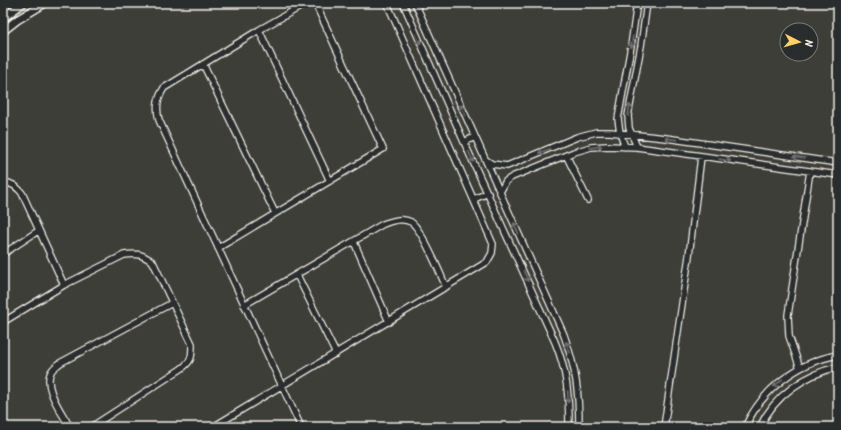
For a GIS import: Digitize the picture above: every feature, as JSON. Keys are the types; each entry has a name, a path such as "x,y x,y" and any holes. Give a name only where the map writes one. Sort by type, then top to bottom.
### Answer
{"street":[{"path":"3,18 23,3"},
{"path":"3,31 17,20 45,3"},
{"path":"301,427 159,120 157,104 164,88 259,30 307,3"},
{"path":"218,248 383,149 316,3"},
{"path":"213,427 487,262 492,253 493,244 387,3"},
{"path":"403,3 561,356 568,386 569,427"},
{"path":"415,3 564,335 577,383 579,400 579,427"},
{"path":"625,146 620,133 618,119 637,3"},
{"path":"637,147 631,134 628,116 647,3"},
{"path":"259,30 330,181"},
{"path":"203,64 275,213"},
{"path":"486,160 492,164 507,166 586,135 603,132 631,134 838,163"},
{"path":"464,142 475,137"},
{"path":"500,192 506,181 512,177 566,155 591,147 607,146 637,147 838,175"},
{"path":"566,155 588,200"},
{"path":"664,427 702,157"},
{"path":"800,368 789,336 788,305 810,171"},
{"path":"3,182 11,183 22,193 38,231 64,285"},
{"path":"474,199 488,193"},
{"path":"498,215 507,210"},
{"path":"244,305 384,224 394,220 410,222 419,230 446,287"},
{"path":"3,254 38,231"},
{"path":"354,242 389,322"},
{"path":"3,322 64,285 124,256 134,254 144,256 153,262 192,344 192,355 188,364 91,427"},
{"path":"297,275 336,354"},
{"path":"70,427 50,393 48,380 52,370 60,363 172,303"},
{"path":"745,427 759,403 771,389 784,378 800,368 824,359 838,356"},
{"path":"760,427 774,404 788,391 804,380 838,367"},
{"path":"224,420 228,427"}]}
